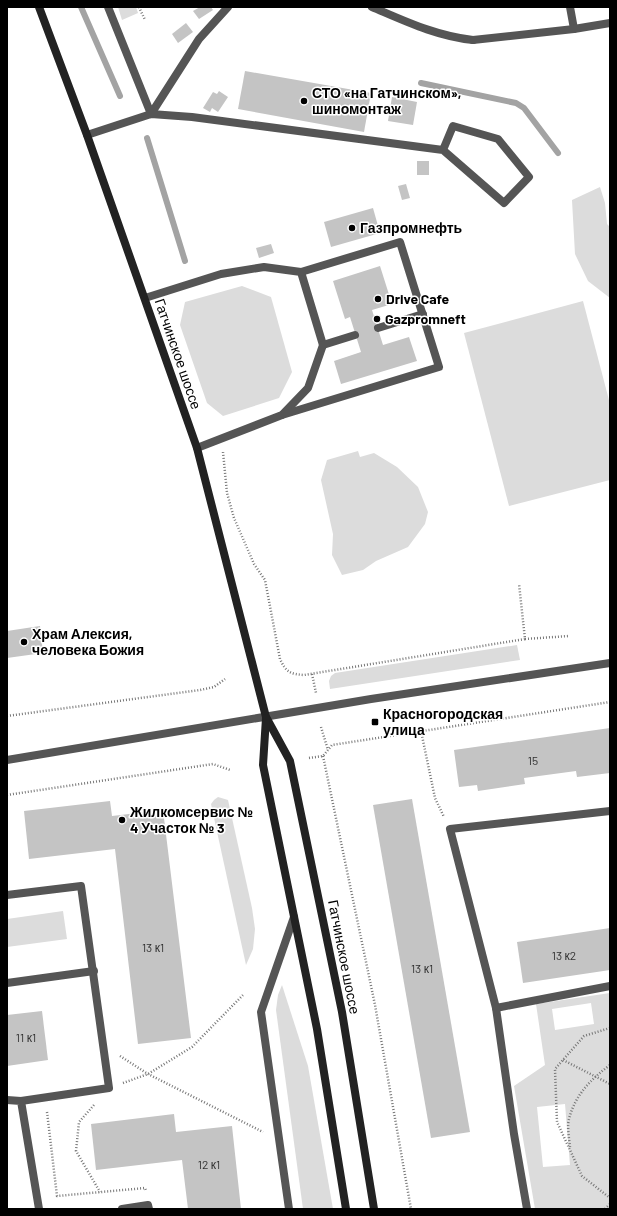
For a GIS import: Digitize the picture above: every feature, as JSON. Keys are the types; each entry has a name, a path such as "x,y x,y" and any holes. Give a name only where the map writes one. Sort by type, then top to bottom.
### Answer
{"main road":[{"name":"Гатчинское шоссе","path":"39,7 87,135 197,448 266,717 292,766 342,1012 374,1209"},
{"name":"Гатчинское шоссе","path":"266,717 263,765 317,1028 346,1209"}],"street":[{"path":"108,7 151,114"},
{"path":"151,114 199,39 228,7"},
{"path":"372,7 429,31 449,37 473,40 574,29 610,23"},
{"path":"570,7 574,29"},
{"path":"87,135 151,114 192,117 443,150 504,203 529,177 498,139 453,126 443,150"},
{"path":"145,298 221,274 264,267 301,272 400,242 439,367 282,415 197,448"},
{"path":"282,415 308,388 323,345 301,272"},
{"path":"378,328 423,314"},
{"path":"323,345 355,335"},
{"path":"7,760 371,699 610,663"},
{"path":"527,1209 514,1134 496,1008 450,829 610,811"},
{"path":"7,895 81,886 94,970 109,1088 21,1101 7,1100"},
{"path":"290,1209 261,1012 294,917"},
{"path":"7,983 94,970"},
{"path":"496,1008 610,986"},
{"path":"21,1101 39,1209"},
{"path":"122,1209 148,1207"}],"path":[{"path":"139,7 145,20"},
{"path":"221,438 227,493 234,518 254,564 265,580 280,659 285,669 294,674 312,674 525,639 570,636"},
{"path":"519,584 525,639"},
{"path":"312,674 316,693"},
{"path":"7,716 200,690 214,686 225,680"},
{"path":"309,758 323,756 332,745 610,702"},
{"path":"321,727 328,750"},
{"path":"421,731 435,798 450,829"},
{"path":"323,756 375,1005 411,1209"},
{"path":"7,795 213,764 230,770"},
{"path":"100,1192 76,1151 79,1122 109,1088 148,1074 192,1047 244,994"},
{"path":"610,1028 584,1036 555,1070 557,1122 582,1176 610,1198"},
{"path":"104,1046 148,1074 263,1132"},
{"path":"562,1060 610,1084"},
{"path":"570,1149 569,1120 577,1098 595,1076 610,1065"},
{"path":"45,1097 57,1196 145,1188 148,1207"},
{"path":"605,1209 610,1204"}],"shaded area":[{"path":"118,7 136,7 138,13 122,20"},
{"path":"600,187 605,203 607,224 610,227 610,298 588,281 575,254 572,200"},
{"path":"242,286 271,297 292,372 279,398 223,416 207,403 180,325 185,302"},
{"path":"583,301 610,404 610,480 509,506 464,333"},
{"path":"358,451 360,457 374,453 397,467 418,487 428,512 425,524 408,547 376,561 363,570 342,575 332,555 333,534 321,480 327,460"},
{"path":"517,645 520,660 330,689 329,681 331,676 335,673"},
{"path":"218,797 228,800 252,908 255,929 253,949 246,965 211,804"},
{"path":"63,911 67,939 7,947 7,919"},
{"path":"282,985 308,1066 333,1209 303,1209 276,1010 278,995"},
{"path":"610,993 610,1209 535,1209 514,1086 545,1065 536,1004","holes":["591,1003 594,1024 555,1030 552,1009","565,1104 570,1165 543,1167 537,1107"]}],"building":[{"path":"200,7 211,7 213,10 199,19 193,11"},
{"path":"186,23 193,32 178,43 172,34"},
{"name":"СТО «на Гатчинском», шиномонтаж","path":"245,71 371,93 364,132 238,109"},
{"path":"219,91 228,97 218,112 212,108 210,112 203,108 213,92 217,94"},
{"path":"392,97 417,102 413,125 388,121"},
{"path":"417,161 429,161 429,175 417,175"},
{"path":"406,184 410,198 402,200 398,186"},
{"name":"Газпромнефть","path":"373,208 380,233 331,247 324,222"},
{"path":"271,244 274,253 259,258 256,248"},
{"path":"380,266 392,304 372,310 383,345 409,337 417,361 341,384 334,361 361,352 350,317 345,319 333,281"},
{"name":"Храм Алексия, человека Божия","path":"40,626 43,653 7,658 7,631"},
{"path":"610,728 610,773 577,777 576,771 524,778 525,784 478,791 477,785 459,787 454,750"},
{"path":"412,799 470,1132 431,1138 373,805"},
{"path":"110,801 112,816 163,810 191,1038 138,1044 115,849 29,859 24,811"},
{"path":"610,928 610,970 523,983 517,942"},
{"path":"42,1011 48,1060 7,1066 7,1015"},
{"path":"174,1114 176,1132 232,1126 241,1209 188,1209 182,1160 96,1170 91,1124"}],"waterway":[{"path":"81,7 120,96"},
{"path":"421,83 516,103 524,108 558,153"},
{"path":"147,138 185,261"}],"place":[{"name":"СТО «на Гатчинском», шиномонтаж","path":"304,101"},
{"name":"Газпромнефть","path":"352,228"},
{"name":"Drive Cafe","path":"378,299"},
{"name":"Gazpromneft","path":"377,319"},
{"name":"Храм Алексия, человека Божия","path":"24,642"},
{"name":"Красногородская улица","path":"375,722"},
{"name":"Жилкомсервис № 4 Участок № 3","path":"122,820"}]}
